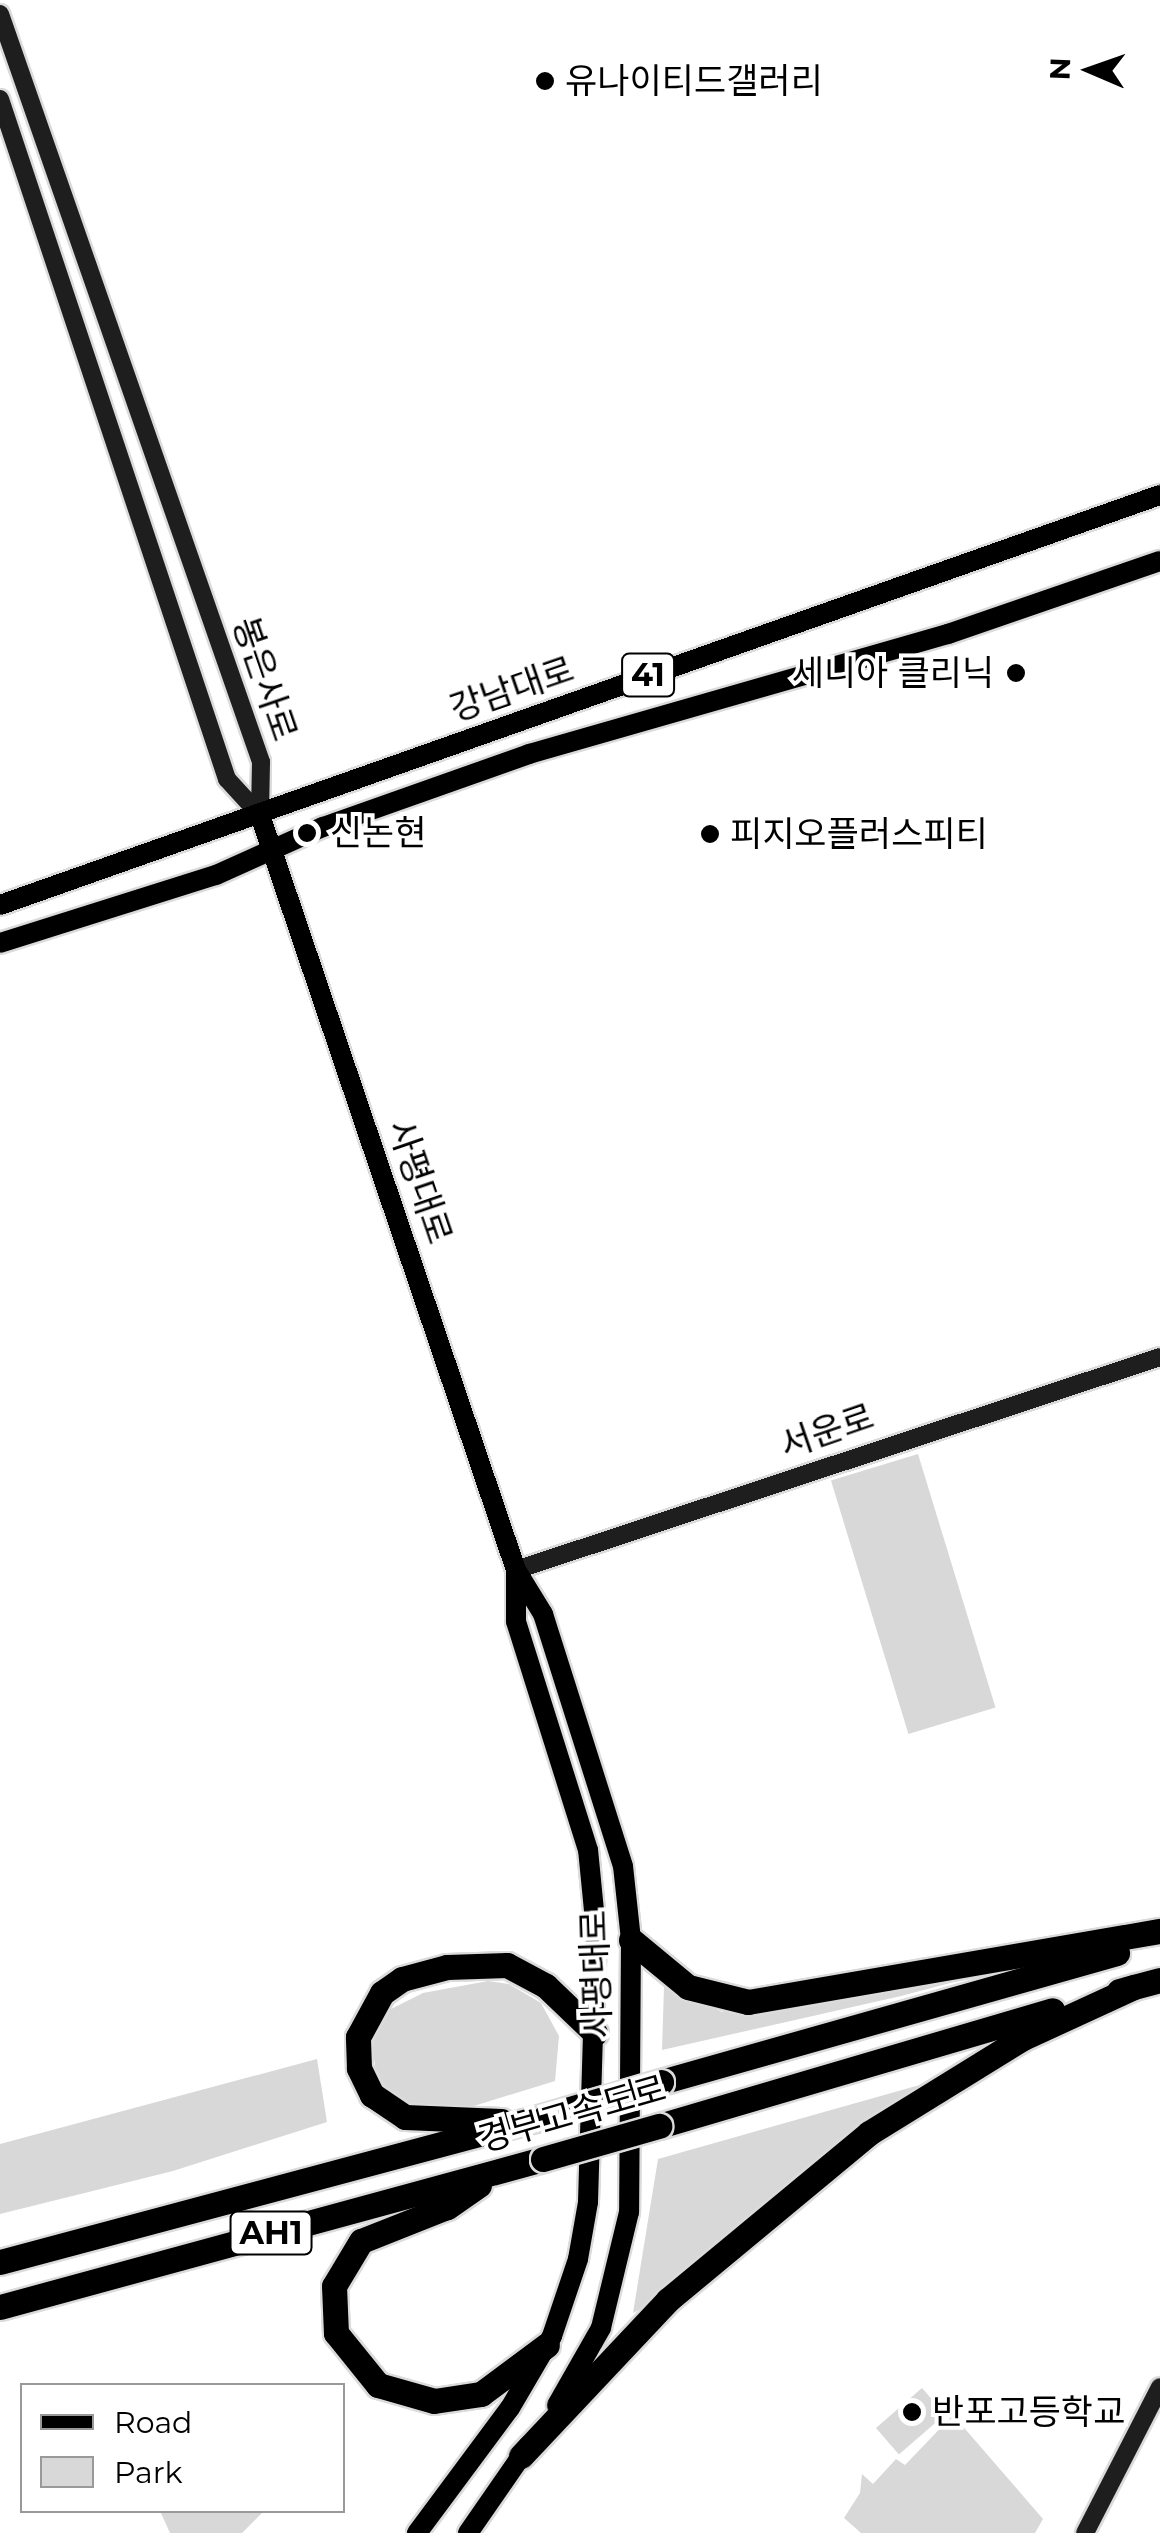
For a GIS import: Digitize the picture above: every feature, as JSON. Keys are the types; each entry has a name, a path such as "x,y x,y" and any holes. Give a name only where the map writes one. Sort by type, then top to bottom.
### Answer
{"highway":[{"path":"631,1940 688,1987 748,2002 1160,1931"},
{"name":"경부고속도로","path":"0,2262 534,2120 1160,1941"},
{"path":"534,2120 418,2119 378,2102 357,2057 360,2028 372,2004 402,1979 495,1963 546,1986 595,2033"},
{"name":"경부고속도로","path":"0,2307 497,2172 1160,1980"},
{"path":"521,2456 668,2300 868,2133 1021,2038 1134,1987"},
{"path":"497,2172 447,2206 360,2240 334,2286 336,2333 378,2386 434,2401 482,2394 547,2345"}],"main road":[{"name":"봉은사로","path":"0,14 261,762 260,816"},
{"name":"봉은사로","path":"0,99 227,779 260,816"},
{"name":"강남대로","path":"0,905 1160,495"},
{"name":"강남대로","path":"0,944 272,853 323,827 529,754 948,634 1160,561"},
{"name":"사평대로","path":"260,816 516,1570 542,1614 612,1822 631,1940 631,2174 623,2255 590,2353 468,2533"},
{"name":"서운로","path":"516,1570 1160,1358"},
{"name":"사평대로","path":"417,2533 510,2408 547,2345 584,2229 595,2033 588,1850 516,1621 516,1570"},
{"path":"1085,2533 1160,2388"}],"green space":[{"path":"918,1454 995,1707 908,1734 831,1481"},
{"path":"968,1972 969,1978 901,1996 662,2050 664,1987 722,2012"},
{"path":"488,1981 509,1984 541,2003 559,2036 555,2081 464,2109 404,2106 377,2080 372,2045 387,2011 423,1993"},
{"path":"317,2059 327,2122 173,2171 0,2214 0,2144"},
{"path":"948,2077 661,2298 633,2313 658,2159"},
{"path":"922,2388 945,2414 899,2454 876,2428"},
{"path":"953,2415 1043,2519 1035,2533 861,2533 844,2518 860,2493 862,2474 873,2484 896,2459 905,2465"},
{"path":"161,2513 262,2513 242,2533 170,2533"}],"place":[{"name":"유나이티드갤러리","path":"545,81"},
{"name":"세니아 클리닉","path":"1016,673"},
{"name":"신논현","path":"307,833"},
{"name":"피지오플러스피티","path":"710,834"},
{"name":"반포고등학교","path":"912,2412"}]}
